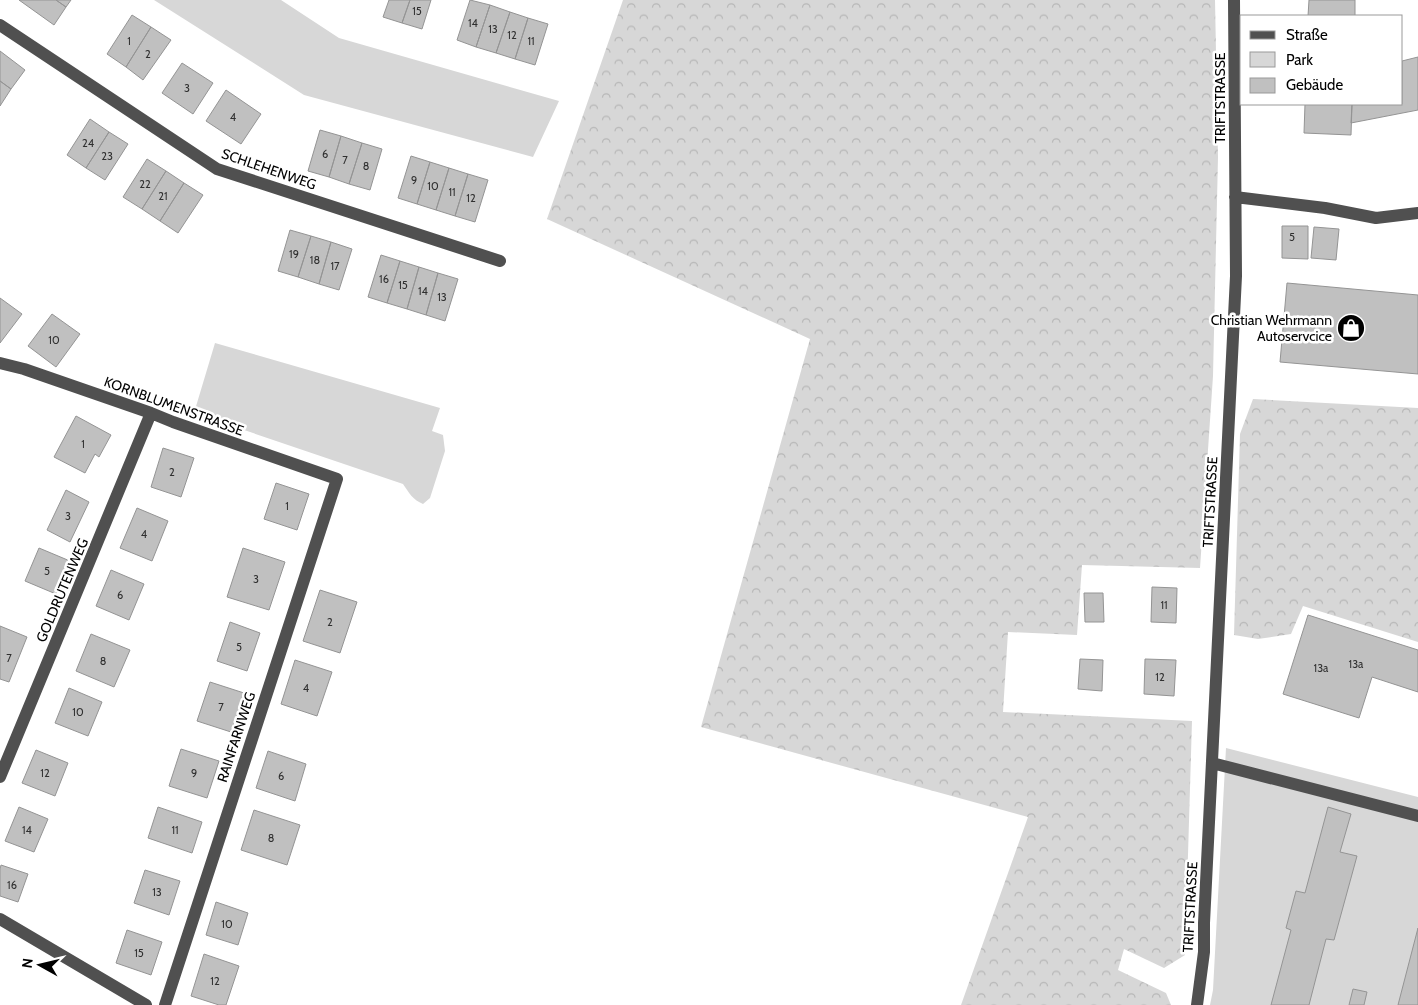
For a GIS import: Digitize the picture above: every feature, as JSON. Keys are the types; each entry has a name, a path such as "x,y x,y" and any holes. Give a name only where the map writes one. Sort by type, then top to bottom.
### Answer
{"street":[{"name":"TRIFTSTRASSE","path":"1197,1005 1204,952 1236,276 1234,0"},
{"name":"SCHLEHENWEG","path":"0,25 217,169 500,261"},
{"path":"1235,196 1325,208 1376,218 1418,213"},
{"name":"KORNBLUMENSTRASSE","path":"0,363 24,369 336,478"},
{"name":"GOLDRUTENWEG","path":"0,777 151,413"},
{"name":"RAINFARNWEG","path":"165,1005 336,478"},
{"path":"1212,763 1418,816"},
{"path":"0,919 146,1005"}],"green space":[{"path":"154,0 281,0 339,38 559,101 533,157 304,95"},
{"path":"623,0 1215,0 1218,157 1213,376 1200,568 1082,565 1077,635 1008,632 1003,712 1192,721 1185,955 1164,968 1124,949 1118,970 1166,993 1171,1005 961,1005 1028,817 701,727 810,339 547,219"},
{"path":"215,343 440,408 432,431 443,435 445,451 430,498 423,504 409,493 403,484 194,413"},
{"path":"1253,399 1418,408 1418,642 1303,606 1291,634 1258,639 1234,635 1240,434"},
{"path":"1226,748 1418,797 1418,1005 1210,1005 1213,990"}],"building":[{"path":"19,0 56,0 66,7 54,25"},
{"path":"56,0 71,0 66,7"},
{"path":"389,0 410,0 402,23 383,17"},
{"path":"410,0 431,0 422,29 402,23"},
{"path":"470,0 490,5 476,47 457,40"},
{"path":"1309,0 1355,0 1355,15 1308,15"},
{"path":"490,5 510,12 496,53 476,47"},
{"path":"510,12 528,18 515,59 496,53"},
{"path":"132,15 151,27 126,67 107,54"},
{"path":"528,18 548,24 535,65 515,59"},
{"path":"151,27 171,40 143,80 126,67"},
{"path":"0,51 25,70 11,89 0,81"},
{"path":"1418,57 1418,110 1351,123 1352,105 1403,105 1403,61"},
{"path":"182,63 213,83 193,114 162,93"},
{"path":"0,81 11,89 0,106"},
{"path":"226,90 261,114 241,144 206,121"},
{"path":"1305,105 1352,105 1351,135 1304,133"},
{"path":"90,119 109,132 86,168 67,155"},
{"path":"320,130 341,136 329,177 308,171"},
{"path":"109,132 128,144 105,180 86,168"},
{"path":"341,136 362,143 349,184 329,177"},
{"path":"362,143 382,149 370,190 349,184"},
{"path":"411,156 430,162 417,204 398,198"},
{"path":"147,159 166,171 142,209 123,197"},
{"path":"430,162 449,168 436,210 417,204"},
{"path":"449,168 468,174 455,216 436,210"},
{"path":"166,171 184,183 160,221 142,209"},
{"path":"468,174 488,180 475,222 455,216"},
{"path":"184,183 203,195 178,233 160,221"},
{"path":"1282,226 1308,226 1308,259 1282,258"},
{"path":"1314,227 1339,229 1336,260 1311,258"},
{"path":"290,230 311,236 298,277 278,271"},
{"path":"311,236 331,242 319,284 298,277"},
{"path":"331,242 352,249 339,290 319,284"},
{"path":"381,255 400,261 387,303 368,297"},
{"path":"400,261 419,267 407,309 387,303"},
{"path":"419,267 438,273 426,315 407,309"},
{"path":"438,273 458,279 445,321 426,315"},
{"name":"Christian Wehrmann Autoservcice","path":"1287,283 1418,295 1418,374 1280,362"},
{"path":"0,298 22,314 0,343"},
{"path":"52,314 80,334 56,367 28,346"},
{"path":"76,416 111,435 99,457 95,454 85,473 54,457"},
{"path":"163,448 194,458 181,497 151,487"},
{"path":"276,483 309,494 297,530 264,519"},
{"path":"66,490 89,502 70,542 47,530"},
{"path":"137,508 168,521 152,561 120,548"},
{"path":"39,548 70,561 56,594 25,581"},
{"path":"243,548 285,562 269,610 227,597"},
{"path":"111,570 144,584 129,620 96,606"},
{"path":"1152,587 1177,588 1176,623 1151,622"},
{"path":"320,590 357,602 340,653 303,641"},
{"path":"1084,593 1103,593 1104,622 1085,622"},
{"path":"1308,615 1418,650 1418,692 1372,677 1359,718 1283,694"},
{"path":"230,622 260,633 247,671 217,661"},
{"path":"0,626 27,637 9,682 0,679"},
{"path":"91,634 130,650 114,687 76,671"},
{"path":"1080,659 1103,660 1102,691 1078,689"},
{"path":"1145,659 1176,660 1174,696 1144,694"},
{"path":"295,660 332,672 317,716 281,704"},
{"path":"210,682 244,693 231,732 197,721"},
{"path":"69,688 102,702 88,736 55,723"},
{"path":"181,749 219,761 207,798 169,786"},
{"path":"36,750 68,763 55,796 22,783"},
{"path":"268,751 306,764 295,801 256,788"},
{"path":"19,807 48,819 34,852 5,841"},
{"path":"158,807 202,822 192,853 148,838"},
{"path":"1328,807 1351,814 1340,852 1357,856 1334,940 1326,939 1309,1005 1271,1005 1291,930 1286,928 1296,891 1305,893"},
{"path":"254,810 300,825 287,865 241,850"},
{"path":"1,865 28,874 18,902 0,896"},
{"path":"145,870 180,881 169,915 134,903"},
{"path":"216,902 248,913 238,945 206,935"},
{"path":"1418,928 1418,1005 1398,1005"},
{"path":"127,930 162,942 151,975 116,963"},
{"path":"204,954 239,966 226,1005 219,1005 191,996"},
{"path":"1353,989 1367,992 1364,1005 1349,1005"}],"place":[{"name":"Christian Wehrmann Autoservcice","path":"1351,328"}]}
